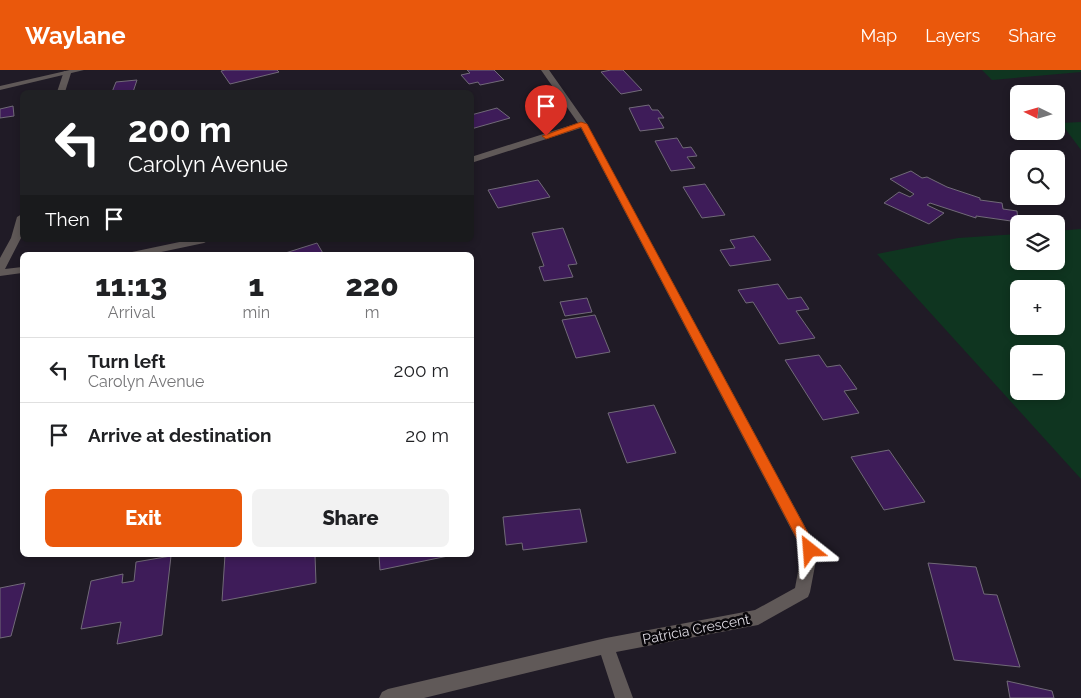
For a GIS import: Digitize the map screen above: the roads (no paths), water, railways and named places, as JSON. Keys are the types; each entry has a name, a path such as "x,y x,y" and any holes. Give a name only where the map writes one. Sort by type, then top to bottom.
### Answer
{"street":[{"path":"0,88 80,70"},
{"name":"Patricia Crescent","path":"388,698 606,646 758,617 802,592 810,550 583,124 545,70"},
{"path":"62,90 67,73"},
{"path":"474,159 583,124"},
{"path":"0,268 16,238 20,224"},
{"path":"146,252 194,242"},
{"path":"0,273 20,270"},
{"path":"606,646 624,698"}]}
